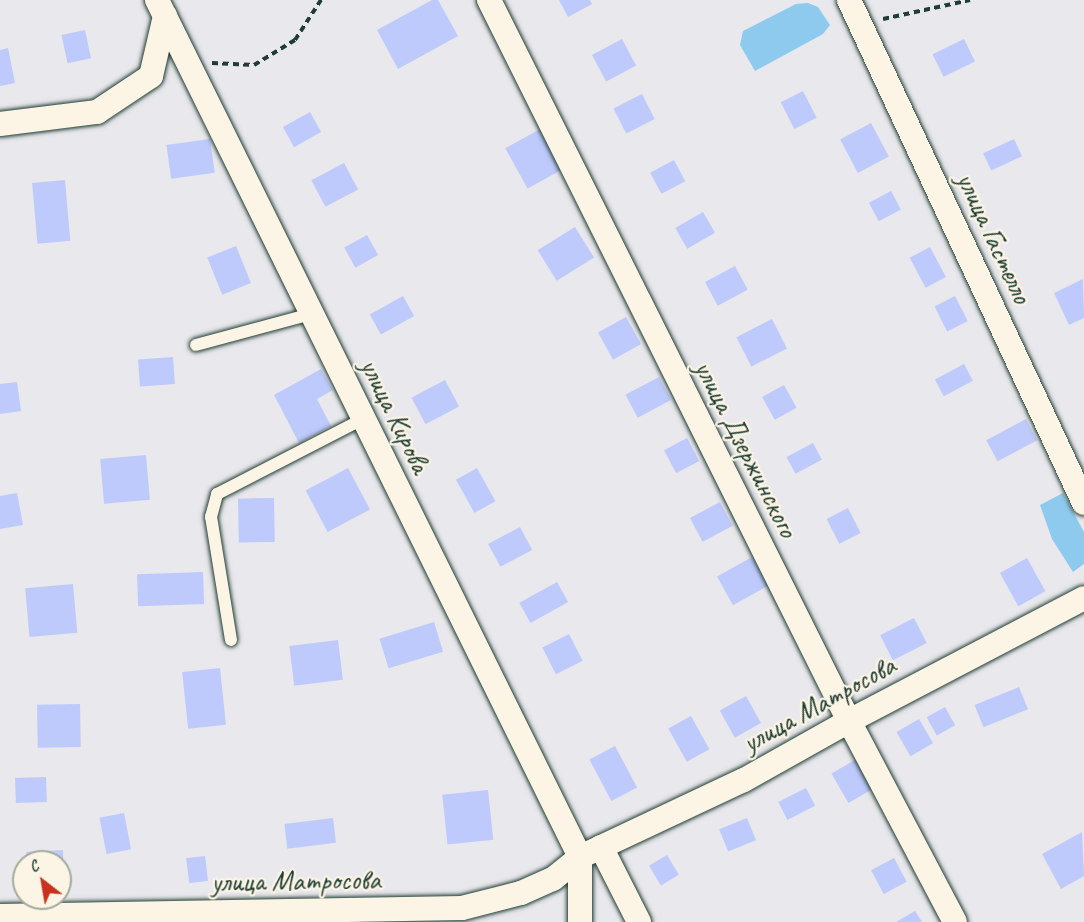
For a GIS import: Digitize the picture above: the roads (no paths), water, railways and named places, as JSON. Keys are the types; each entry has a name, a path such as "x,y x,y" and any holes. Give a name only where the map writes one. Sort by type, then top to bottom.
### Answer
{"street":[{"name":"улица Дзержинского","path":"489,0 849,721 955,922"},
{"name":"улица Гастелло","path":"849,0 1084,502"},
{"name":"улица Кирова","path":"161,8 363,420 591,852 639,922"},
{"path":"0,124 97,112 151,76 161,8"},
{"name":"улица Матросова","path":"0,916 462,908 521,893 554,879 591,852 744,780 849,721 1084,598"},
{"path":"580,922 591,852"}],"lane":[{"path":"196,345 311,314"},
{"path":"231,640 211,517 217,494 363,420"}],"water":[{"path":"808,3 818,7 830,25 823,34 755,71 740,45 743,31 796,4"},
{"path":"1063,493 1084,532 1084,564 1073,572 1052,539 1040,505"}]}
